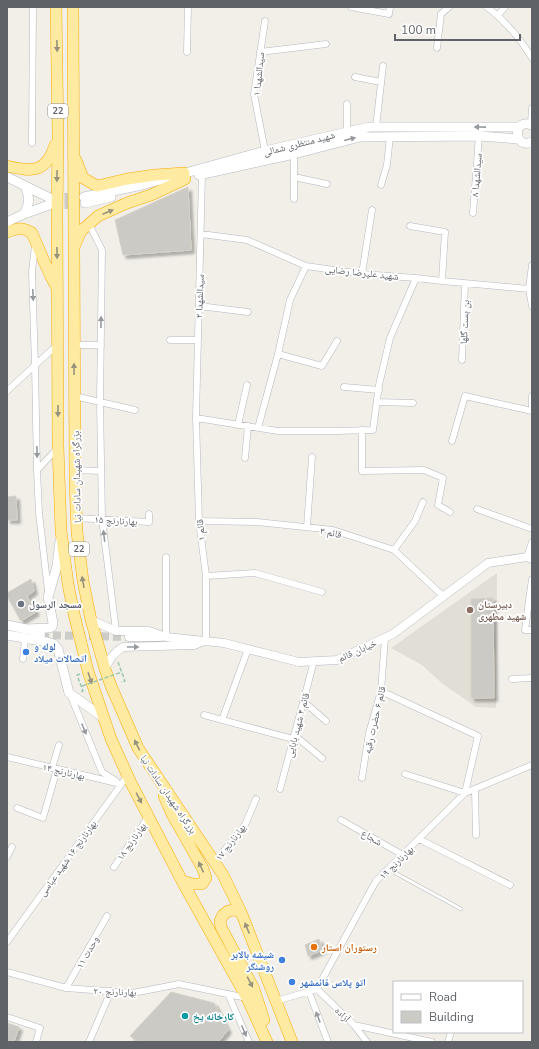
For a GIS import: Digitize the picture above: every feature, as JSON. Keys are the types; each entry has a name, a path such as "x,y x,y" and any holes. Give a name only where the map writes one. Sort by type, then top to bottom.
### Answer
{"highway":[{"name":"بزرگراه شهیدان سادات نیا","path":"56,7 58,135 58,447 61,531 68,584 74,614 88,671 124,779 149,816 182,881 247,998 268,1042"},
{"name":"بزرگراه شهیدان سادات نیا","path":"72,7 76,518 83,581 91,620 111,686 138,748 214,864 223,875 241,912 292,1042"},
{"path":"7,166 28,170 36,169 44,165 51,156 58,135"},
{"path":"73,152 83,178 97,186 127,179 155,175 184,176"},
{"path":"74,249 81,231 98,216 151,195 184,176"},
{"path":"7,232 17,228 26,229 32,233 58,290"},
{"path":"153,770 172,814 206,878 202,884 193,884 182,881"},
{"path":"241,912 235,910 228,911 223,915 220,921 221,927 254,989 271,1042"}],"main road":[{"name":"شهید منتظری شمالی","path":"84,200 144,190 184,176 266,152 369,127 519,127 524,124 531,125"},
{"path":"519,127 517,133 519,139"},
{"name":"شهید منتظری شمالی","path":"184,176 202,174 294,154 360,137 479,136 519,139 524,143 532,142"},
{"path":"7,177 49,201 7,222"},
{"path":"24,214 29,200 29,195 25,186"},
{"path":"7,625 26,628 52,627 53,623 48,597 57,566 61,531"},
{"path":"7,635 54,644 58,649 69,693 104,718"}],"street":[{"path":"32,143 33,7"},
{"path":"187,52 188,7"},
{"path":"351,7 389,14 390,7"},
{"path":"437,48 442,14 449,7"},
{"path":"487,7 498,15 527,49 532,58"},
{"path":"498,15 505,7"},
{"name":"سیدالشهدا ۱","path":"265,20 254,94 266,152"},
{"path":"260,52 326,44"},
{"path":"376,127 383,66"},
{"path":"355,77 381,82"},
{"path":"347,104 348,132"},
{"path":"531,125 532,108"},
{"path":"381,185 387,165 390,136"},
{"name":"سیدالشهدا ۸","path":"472,213 479,136"},
{"path":"294,154 294,199"},
{"name":"سیدالشهدا ۲","path":"196,418 202,174"},
{"path":"294,177 327,184"},
{"path":"362,274 372,210"},
{"path":"89,224 102,250 100,402 102,519 116,630"},
{"path":"410,226 445,232 442,281"},
{"name":"شهید علیرضا رضایی","path":"201,234 247,240 306,266 362,274 529,290"},
{"path":"35,242 32,272 37,470 39,513 48,597"},
{"path":"532,265 529,290 532,306"},
{"path":"258,428 278,354 290,300 306,266"},
{"path":"196,418 278,431 373,430 379,390 390,338 416,278"},
{"name":"بن بست گلها","path":"462,360 465,284"},
{"path":"199,306 248,312"},
{"path":"170,340 198,340"},
{"path":"278,354 322,366 337,341"},
{"path":"7,392 58,344"},
{"path":"74,346 101,345"},
{"path":"238,424 247,385"},
{"path":"344,387 379,390"},
{"path":"74,396 135,410"},
{"path":"452,441 464,396 532,410 532,396"},
{"path":"377,402 413,403"},
{"name":"قائم ۱","path":"196,418 199,521 206,576 206,641"},
{"path":"245,458 248,426"},
{"path":"362,430 362,471 424,470 443,478 438,505 450,512"},
{"path":"37,470 58,447"},
{"path":"307,528 312,457"},
{"path":"75,470 101,471"},
{"path":"394,550 415,521 423,502"},
{"path":"477,509 532,529"},
{"name":"بهارنارنج ۱۵","path":"76,518 149,522 149,514"},
{"name":"قائم ۳","path":"199,521 256,522 333,530 394,550 443,596"},
{"path":"530,558 532,542"},
{"path":"129,637 166,637 166,557"},
{"name":"خیابان قائم","path":"91,620 116,630 149,631 166,637 224,643 299,662 337,660 393,634 488,563 530,558"},
{"path":"206,576 255,573 322,592"},
{"path":"532,579 525,630 532,630"},
{"path":"23,659 25,639 41,635 26,628"},
{"name":"قائم ۶ حضرت رقیه","path":"362,778 369,733 381,691 385,638"},
{"path":"105,669 115,652 123,647 194,645 206,641"},
{"path":"222,720 248,649"},
{"name":"قائم ۴ شهید بابایی","path":"280,788 314,661"},
{"path":"512,679 532,678"},
{"path":"381,691 478,736 466,793 405,774"},
{"path":"69,693 102,772 124,779"},
{"path":"303,701 326,721"},
{"path":"204,715 294,737 322,758"},
{"path":"17,808 43,818 59,745"},
{"name":"بهارنارنج ۱۴","path":"7,757 55,768 124,779"},
{"name":"بهارنارنج ۱۹","path":"317,989 376,881 466,793 532,765"},
{"name":"بهارنارنج ۱۶ شهید عباسی","path":"7,942 124,779"},
{"path":"475,789 476,835"},
{"name":"بهارنارنج ۱۷","path":"214,864 244,824 256,799"},
{"name":"بهارنارنج ۱۸","path":"114,867 149,816"},
{"name":"شجاع","path":"341,820 403,855"},
{"path":"419,839 510,885"},
{"path":"7,857 12,847"},
{"name":"وحدت ۱۱","path":"66,988 107,916"},
{"name":"بهارنارنج ۲۰","path":"7,972 66,988 133,993 179,984 247,998"},
{"path":"276,1001 317,989"},
{"name":"آزاده","path":"317,989 354,1025 367,1042"},
{"path":"89,1042 111,992"},
{"path":"308,992 328,1042"},
{"path":"228,994 248,1042"},
{"path":"7,1017 40,1028 36,1042"},
{"path":"354,1025 432,1042"}],"lane":[{"path":"388,869 461,909"}],"path":[{"path":"118,663 125,681"},
{"path":"82,686 122,672"},
{"path":"78,675 83,691"}],"shaded area":[{"name":"دبیرستان شهید مطهری","path":"497,573 496,708 476,707 443,684 422,665 391,648"}],"building":[{"path":"188,187 191,250 123,255 115,220"},
{"path":"16,496 17,520 7,520 7,497"},
{"name":"مسجد الرسول","path":"31,579 34,591 27,596 36,612 21,621 7,596 7,593"},
{"path":"493,598 494,698 471,698 471,599"},
{"name":"رستوران استار","path":"319,939 323,950 308,956 305,945"},
{"name":"کارخانه یخ","path":"171,992 214,1003 228,1030 218,1042 139,1042 130,1036"},
{"path":"7,1023 19,1027 14,1042 7,1042"}],"tunnel":[{"path":"51,198 80,197"},
{"path":"51,205 80,204"},
{"path":"41,635 129,637"}],"place":[{"name":"مسجد الرسول","path":"21,604"},
{"name":"دبیرستان شهید مطهری","path":"470,610"},
{"name":"لوله و اتصالات میلاد","path":"26,652"},
{"name":"رستوران استار","path":"314,947"},
{"name":"شیشه بالابر روشنگر","path":"282,960"},
{"name":"اتو پلاس قائمشهر","path":"292,982"},
{"name":"کارخانه یخ","path":"185,1016"}]}
